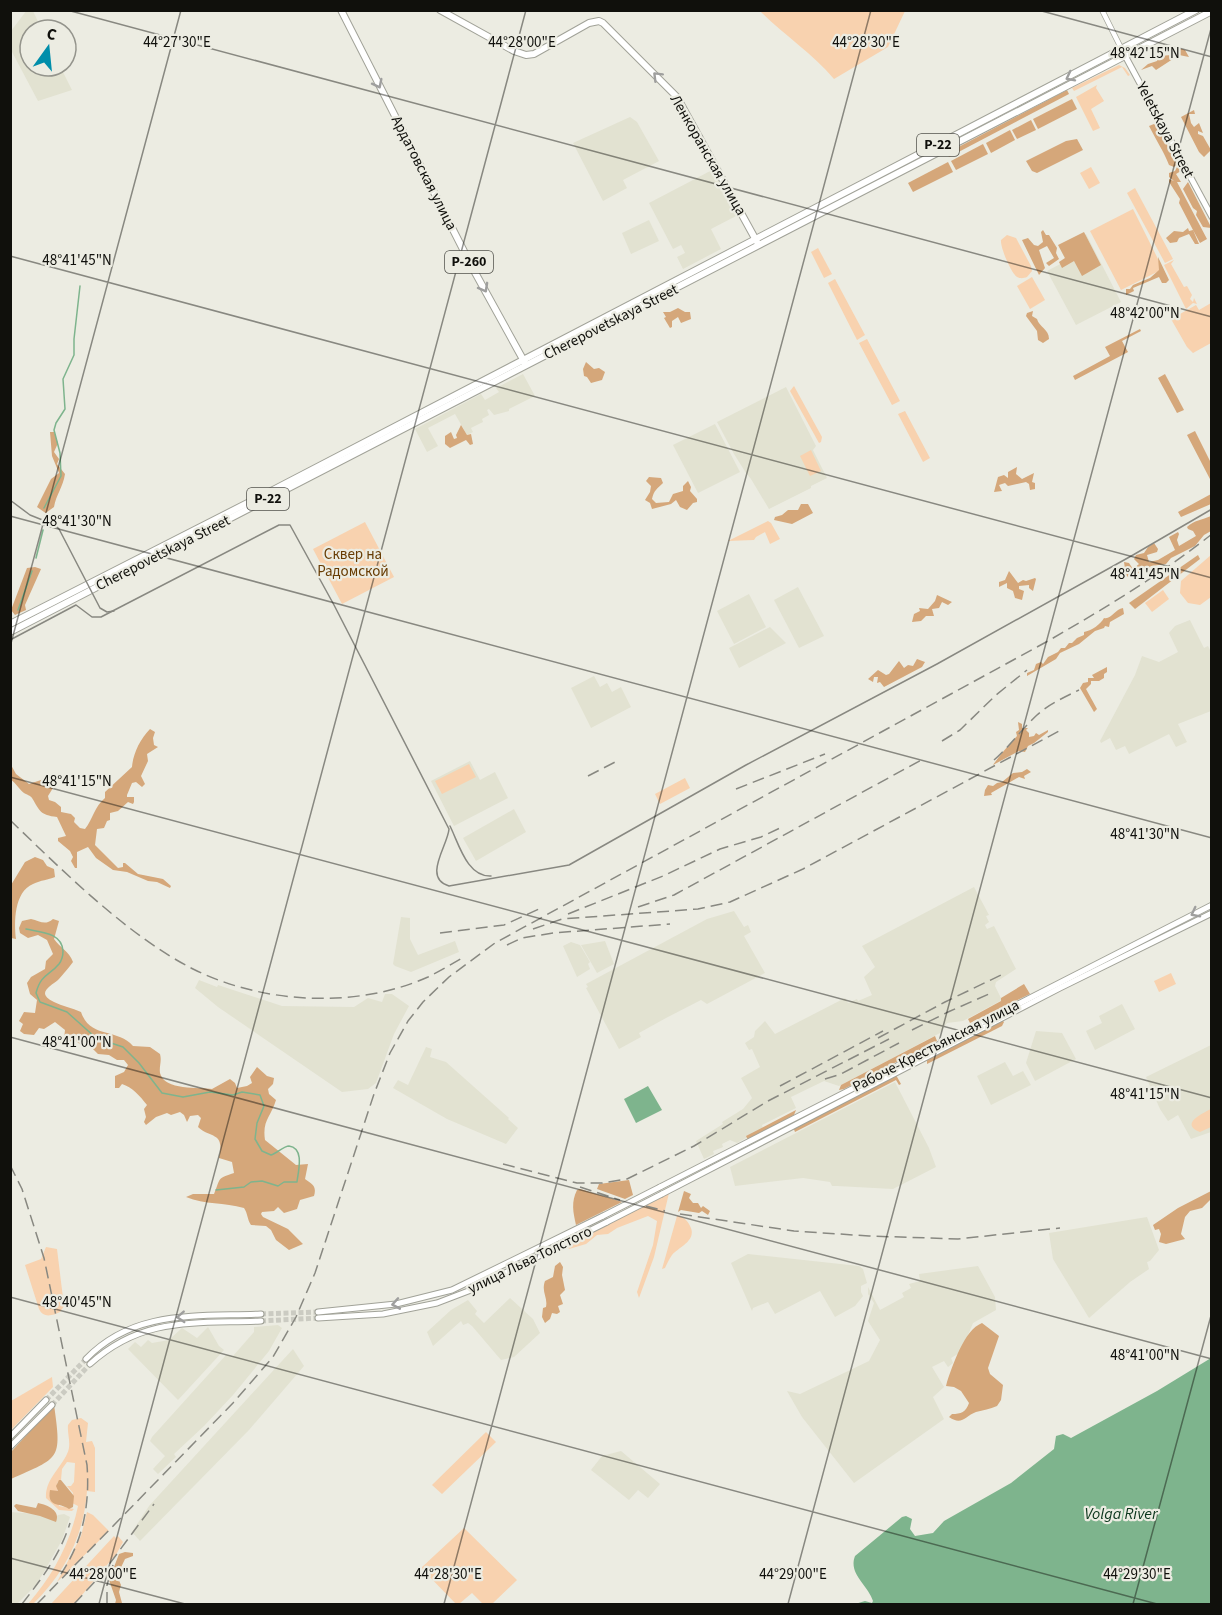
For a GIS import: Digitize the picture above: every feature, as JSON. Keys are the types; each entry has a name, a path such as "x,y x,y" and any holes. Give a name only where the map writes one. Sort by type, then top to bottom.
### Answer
{"highway":[{"name":"Ардатовская улица","path":"341,10 472,267 525,364"},
{"name":"Ленкоранская улица","path":"440,10 514,51 526,55 534,54 589,23 599,21 608,26 677,97 757,243"},
{"name":"Cherepovetskaya Street","path":"10,632 757,243 1196,10"},
{"name":"Cherepovetskaya Street","path":"757,243 1126,57 1212,11"},
{"name":"Cherepovetskaya Street","path":"10,624 525,364"}],"main road":[{"name":"Yeletskaya Street","path":"1102,10 1212,218"},
{"name":"Рабоче-Крестьянская улица","path":"603,1216 1212,905"},
{"name":"Рабоче-Крестьянская улица","path":"607,1222 1060,988 1212,913"},
{"name":"улица Льва Толстого","path":"603,1216 446,1292 409,1302 318,1315 361,1316 398,1312 452,1297 471,1290 607,1222"},
{"path":"88,1362 119,1341 153,1328 261,1317"},
{"path":"10,1437 49,1402 10,1447"}],"shaded area":[{"path":"27,10 33,11 36,18 21,18"},
{"path":"18,22 18,63 11,50 11,31"},
{"path":"1178,48 1185,50 1189,57 1179,55 1156,70 1152,66 1141,70 1157,61 1160,56 1171,55"},
{"path":"26,78 66,78 72,90 38,101"},
{"path":"1067,90 1069,94 949,157 947,153"},
{"path":"1072,99 1077,109 1038,129 1033,119"},
{"path":"1194,110 1195,114 1189,114 1191,123 1194,127 1199,123 1203,133 1198,131 1198,134 1203,136 1211,150 1204,157 1199,152 1181,117"},
{"path":"630,117 637,122 659,161 623,180 627,188 603,201 573,143"},
{"path":"1031,120 1036,130 1017,139 1012,130"},
{"path":"1157,125 1177,164 1174,167 1169,165 1149,126"},
{"path":"1010,130 1015,140 991,153 986,143"},
{"path":"1077,139 1083,150 1037,173 1032,171 1026,161 1066,141"},
{"path":"983,144 988,154 956,170 951,161"},
{"path":"948,162 953,172 913,192 908,183"},
{"path":"1177,167 1181,171 1176,174 1181,182 1177,182 1207,239 1200,243 1179,203 1180,199 1169,182 1169,179 1174,181 1169,177 1169,173 1175,171"},
{"path":"714,169 738,215 711,229 721,249 683,269 677,257 685,253 681,245 673,249 649,203"},
{"path":"1188,182 1211,228 1203,227 1196,215 1197,211 1183,189"},
{"path":"649,220 659,241 631,254 622,233"},
{"path":"1188,228 1189,231 1193,230 1199,244 1195,244 1189,234 1179,238 1177,242 1170,243 1166,238 1174,231 1183,232"},
{"path":"1043,230 1057,248 1056,253 1059,259 1049,266 1046,263 1054,258 1047,246 1039,250 1045,268 1039,275 1022,240 1028,238 1038,246 1043,242 1041,232"},
{"path":"1084,232 1101,265 1082,276 1074,261 1062,268 1059,262 1065,258 1058,245"},
{"path":"1086,234 1121,302 1076,325 1047,271 1066,261 1059,247"},
{"path":"1158,257 1169,280 1162,283 1159,277 1133,288 1134,291 1126,295 1126,289 1150,278 1159,270"},
{"path":"678,308 690,312 691,319 681,323 678,317 672,321 670,328 663,312 670,312"},
{"path":"1033,311 1032,316 1037,319 1049,336 1049,339 1043,343 1038,340 1037,331 1026,316 1027,313"},
{"path":"1140,329 1141,331 1122,341 1128,352 1075,380 1073,376 1110,356 1105,347"},
{"path":"586,362 594,369 599,368 605,372 602,380 591,383 584,376 583,369"},
{"path":"523,374 535,396 509,411 494,415 489,409 487,410 489,415 482,419 483,422 471,428 473,432 467,435 455,414 428,428 438,446 427,452 415,429 481,394 485,400 499,392 496,388"},
{"path":"1165,374 1184,410 1177,413 1158,378"},
{"path":"786,387 816,446 813,450 827,478 769,509 734,454 717,422"},
{"path":"715,424 740,472 698,493 673,445"},
{"path":"461,425 467,435 471,434 473,444 470,445 466,440 450,448 445,444 445,436 451,432 454,439 457,438 456,435"},
{"path":"1195,431 1211,463 1211,481 1187,435"},
{"path":"50,432 54,432 58,443 54,452 59,459 57,464 65,474 54,507 47,514 37,507 51,479 59,473 52,456"},
{"path":"1017,467 1016,474 1022,479 1034,473 1032,482 1035,483 1035,489 1030,490 1026,482 1008,486 1005,483 999,485 1002,491 994,492 998,477 1004,475 1008,478 1008,472"},
{"path":"649,477 661,478 663,483 653,496 652,499 656,503 669,502 673,494 683,491 683,486 688,481 690,491 697,502 687,510 680,507 676,500 671,504 652,509 650,503 645,500 650,492 651,486 646,481"},
{"path":"1211,494 1211,504 1181,517 1178,512"},
{"path":"801,504 808,504 813,513 792,524 774,520 775,517 788,510 798,510"},
{"path":"1211,516 1211,531 1204,535 1195,546 1171,558 1166,564 1151,566 1140,574 1135,573 1129,577 1120,574 1125,569 1124,562 1129,563 1133,569 1139,564 1134,559 1136,555 1144,553 1154,543 1158,549 1157,552 1147,555 1149,562 1158,560 1175,550 1169,537 1178,532 1179,546 1196,536 1187,527 1195,521"},
{"path":"1198,555 1200,559 1135,609 1129,603"},
{"path":"27,568 41,569 25,605 26,610 15,615 11,610"},
{"path":"1009,571 1018,583 1023,580 1036,579 1033,591 1029,585 1019,586 1019,589 1024,591 1022,600 1015,598 1013,591 1007,588 1007,583 999,587 999,582 1005,580"},
{"path":"798,587 824,636 799,648 774,600"},
{"path":"749,594 766,627 734,644 717,611"},
{"path":"937,595 952,602 948,605 942,602 939,608 932,609 934,616 926,616 921,621 912,622 914,614 920,611 919,608 928,609"},
{"path":"1123,608 1124,614 1110,622 1109,627 1105,626 1095,631 1079,644 1060,653 1056,659 1027,676 1027,673 1034,670 1036,664 1041,662 1043,664 1048,657 1084,635 1084,632 1096,627 1104,618"},
{"path":"1190,620 1204,648 1208,646 1211,652 1211,711 1178,724 1187,742 1176,747 1169,734 1129,754 1125,746 1116,750 1110,738 1101,743 1142,656 1159,662 1178,652 1169,633 1175,626"},
{"path":"770,627 786,643 739,668 729,648"},
{"path":"917,659 925,662 922,667 884,687 880,682 877,683 878,677 874,677 873,682 868,679 878,670 886,675 889,674 899,661 904,668 908,665 913,666"},
{"path":"1107,667 1104,678 1091,681 1086,689 1097,709 1094,712 1080,688 1083,683 1088,682 1088,678 1094,678 1092,675"},
{"path":"594,676 600,687 607,683 612,692 621,687 631,707 591,728 571,688"},
{"path":"1018,722 1022,724 1022,728 1028,728 1026,730 1029,737 1036,733 1039,735 1048,730 1048,732 1028,746 1025,752 1019,751 993,765 1017,736"},
{"path":"150,729 155,732 154,745 158,747 147,754 148,761 141,776 145,784 142,787 136,782 132,783 127,797 134,797 133,804 128,802 118,811 110,813 110,820 104,828 97,829 95,845 118,868 123,867 125,863 138,874 163,879 171,886 170,888 127,872 113,870 96,858 88,847 77,852 77,868 75,868 71,861 73,857 70,851 58,841 58,838 66,836 57,817 41,812 31,797 11,780 11,765 16,774 29,784 44,779 48,781 53,788 48,796 49,800 61,807 61,812 71,814 75,818 74,822 80,828 85,829 98,805 105,798 105,792 132,767 138,747"},
{"path":"470,761 480,780 495,772 508,798 454,826 431,781"},
{"path":"1027,769 1031,772 1024,776 1025,779 1019,777 991,793 992,795 984,796 988,785 993,786 1013,773"},
{"path":"514,809 526,832 476,861 463,838"},
{"path":"35,857 54,869 55,877 33,884 22,894 15,916 16,939 11,938 11,885 25,862"},
{"path":"974,887 989,915 986,916 989,922 985,925 987,929 994,926 1016,969 996,982 995,986 1002,1000 963,1021 947,1023 940,1033 839,1086 824,1081 791,1097 796,1108 762,1125 763,1129 737,1143 730,1140 722,1144 723,1147 713,1151 714,1154 704,1159 696,1141 743,1109 752,1098 741,1078 760,1067 752,1049 749,1050 745,1043 754,1037 755,1031 765,1021 775,1034 845,998 848,1003 872,995 864,977 875,967 862,946"},
{"path":"734,911 744,927 748,925 751,932 744,936 765,973 707,1004 701,1000 666,1018 639,1033 641,1037 619,1049 586,988 588,987 586,984 707,919"},
{"path":"401,917 410,918 410,939 418,955 455,941 459,952 411,972 395,966 393,964"},
{"path":"31,919 45,923 53,919 59,921 54,939 73,962 46,990 48,999 81,1012 85,1020 97,1030 127,1040 133,1046 150,1047 160,1054 160,1073 168,1083 183,1087 212,1089 230,1079 237,1088 252,1083 250,1077 257,1067 267,1076 274,1078 273,1084 268,1089 269,1094 276,1100 266,1123 265,1140 296,1165 308,1164 305,1179 313,1186 315,1193 314,1196 300,1200 297,1209 284,1213 278,1207 274,1211 261,1214 288,1229 303,1244 289,1250 276,1240 266,1226 251,1225 244,1208 186,1197 193,1194 214,1194 220,1180 234,1173 232,1162 219,1158 218,1139 198,1127 201,1118 198,1115 190,1116 187,1122 180,1112 171,1115 167,1113 156,1117 146,1125 144,1109 147,1105 136,1092 126,1085 122,1084 119,1088 115,1088 115,1076 124,1072 128,1065 124,1060 98,1054 88,1044 82,1046 75,1040 62,1046 60,1042 64,1039 65,1030 55,1022 44,1029 39,1028 34,1035 20,1031 23,1024 19,1021 24,1012 35,1013 37,1000 30,994 27,983 31,977 45,969 46,961 53,954 47,940 38,935 28,938 20,933 19,928 22,921"},
{"path":"605,941 614,964 597,973 581,945"},
{"path":"571,942 580,945 590,962 588,964 590,969 577,977 563,946"},
{"path":"199,980 282,1006 354,1007 368,998 382,1002 385,994 392,994 409,1006 394,1034 376,1083 368,1089 342,1092 218,1007 195,988"},
{"path":"1024,984 1030,994 970,1023 968,1019 1001,1001 1001,998"},
{"path":"1122,1004 1135,1029 1095,1050 1086,1031 1102,1023 1099,1016"},
{"path":"1002,1020 1004,1022 1002,1026 927,1064 927,1059"},
{"path":"1036,1031 1062,1033 1076,1059 1035,1081 1026,1063"},
{"path":"935,1036 937,1041 839,1090 841,1085"},
{"path":"1211,1045 1211,1132 1191,1139 1178,1115 1168,1121 1146,1077"},
{"path":"426,1047 432,1049 430,1057 446,1062 518,1128 506,1144 447,1119 393,1088 398,1080 408,1085"},
{"path":"1005,1062 1013,1076 1023,1071 1031,1085 991,1105 977,1076"},
{"path":"896,1075 901,1084 899,1085 896,1080 795,1132 793,1127"},
{"path":"895,1082 929,1148 936,1167 893,1189 832,1186 830,1182 803,1178 735,1186 730,1167"},
{"path":"796,1110 794,1115 748,1140 746,1136"},
{"path":"629,1180 633,1195 625,1199 597,1189 599,1184"},
{"path":"577,1190 622,1202 576,1225 573,1203"},
{"path":"684,1191 691,1194 689,1198 693,1203 698,1203 701,1208 703,1206 710,1211 708,1215 702,1211 699,1213 681,1210 678,1212"},
{"path":"1211,1191 1211,1199 1202,1208 1190,1211 1185,1217 1181,1234 1185,1239 1166,1244 1159,1242 1161,1234 1159,1229 1155,1230 1153,1225 1178,1208"},
{"path":"1147,1217 1159,1250 1147,1262 1149,1269 1130,1282 1089,1318 1053,1259 1049,1233"},
{"path":"748,1254 859,1266 863,1269 867,1283 861,1286 863,1296 855,1306 835,1317 820,1291 775,1314 768,1302 753,1308 752,1311 731,1263"},
{"path":"560,1262 563,1267 565,1290 560,1295 563,1304 558,1306 560,1312 552,1313 550,1319 545,1323 542,1317 543,1308 546,1307 544,1285 545,1281 553,1277 555,1266"},
{"path":"978,1266 995,1297 996,1310 973,1323 961,1352 951,1358 953,1363 948,1367 944,1361 932,1367 944,1387 933,1397 944,1419 854,1483 802,1417 787,1391 800,1394 869,1361 880,1340 868,1321 874,1303 868,1294 868,1287 880,1310 904,1297 902,1293 911,1288 909,1284 920,1281 919,1274"},
{"path":"510,1298 533,1319 540,1333 514,1357 501,1360 472,1326 468,1323 463,1325 461,1321 433,1346 427,1332 451,1310 468,1300 477,1311 475,1314 484,1323"},
{"path":"982,1323 999,1336 988,1368 990,1374 1003,1385 1001,1400 997,1406 957,1421 953,1420 949,1417 952,1414 963,1412 969,1403 961,1391 946,1386 947,1382 965,1340"},
{"path":"278,1325 282,1328 269,1351 233,1395 174,1454 176,1457 158,1474 153,1469 165,1456 150,1441 152,1437 226,1355 233,1356 254,1332 254,1327"},
{"path":"208,1327 219,1346 224,1350 178,1400 128,1349 135,1342 141,1347 148,1340 152,1343 169,1340 182,1328 197,1338"},
{"path":"293,1349 304,1366 249,1430 140,1541 132,1532 149,1506"},
{"path":"54,1405 58,1437 54,1455 40,1466 11,1479 10,1453"},
{"path":"621,1451 660,1484 648,1498 638,1490 629,1500 591,1470 602,1456"},
{"path":"59,1480 74,1496 73,1507 69,1509 50,1500 50,1490 58,1491 56,1486"},
{"path":"38,1503 55,1512 56,1522 18,1511 14,1506 16,1504 36,1508"},
{"path":"10,1512 51,1515 54,1520 58,1515 64,1514 70,1517 62,1540 44,1572 35,1586 17,1604 11,1604"},
{"path":"133,1553 133,1556 125,1559 117,1576 121,1585 119,1592 122,1603 115,1604 116,1600 109,1580 119,1554"}],"green space":[{"path":"760,11 905,11 888,47 834,79"},
{"path":"1119,65 1125,68 1130,75 1128,76 1122,67 1074,91 1072,88"},
{"path":"1097,85 1096,88 1104,101 1091,109 1100,128 1093,131 1076,97"},
{"path":"1091,167 1100,183 1089,189 1080,173"},
{"path":"1135,188 1173,259 1165,263 1127,193"},
{"path":"1133,209 1163,269 1121,290 1090,231"},
{"path":"1007,235 1016,238 1031,266 1032,271 1027,277 1017,277 1009,265 1001,243"},
{"path":"818,248 832,274 824,278 811,252"},
{"path":"1174,260 1171,264 1184,287 1187,286 1192,295 1190,299 1193,302 1194,298 1197,304 1193,303 1186,309 1164,265"},
{"path":"1032,277 1045,300 1030,309 1017,286"},
{"path":"835,279 865,335 857,340 828,283"},
{"path":"1211,303 1211,343 1193,353 1171,319 1196,305 1199,310"},
{"path":"867,339 900,401 892,405 859,343"},
{"path":"794,386 822,437 819,443 790,391"},
{"path":"905,411 930,458 923,462 898,414"},
{"path":"811,450 821,471 810,476 800,456"},
{"path":"768,521 780,539 770,544 765,532 754,540 728,541"},
{"name":"Сквер на Радомской","path":"365,522 394,577 342,604 313,549"},
{"path":"1211,555 1211,597 1200,605 1188,603 1180,593 1181,581"},
{"path":"1163,590 1169,599 1152,612 1145,603"},
{"path":"469,764 476,777 442,794 435,781"},
{"path":"685,778 690,788 660,804 655,794"},
{"path":"1171,973 1176,984 1159,992 1154,981"},
{"path":"1211,1109 1211,1127 1200,1132 1194,1129 1192,1122"},
{"path":"669,1193 654,1257 639,1298 637,1292 653,1245 657,1221 648,1216 608,1234 597,1235 586,1244 569,1249 566,1244"},
{"path":"677,1216 687,1221 692,1234 662,1269"},
{"path":"46,1247 57,1249 64,1306 60,1312 48,1315 43,1314 39,1309 25,1265 41,1259"},
{"path":"52,1377 53,1387 11,1430 11,1401"},
{"path":"81,1418 88,1423 86,1442 92,1441 95,1448 95,1492 87,1491 82,1523 63,1566 33,1604 28,1604 45,1582 59,1558 75,1520 78,1506 72,1503 73,1493 67,1486 71,1486 74,1482 75,1463 67,1462 62,1469 61,1480 57,1483 59,1506 74,1509 72,1511 59,1510 46,1498 46,1492 50,1480 68,1450 68,1425 72,1420"},
{"path":"486,1432 496,1442 442,1494 432,1485"},
{"path":"87,1512 109,1531 57,1582 81,1536"},
{"path":"464,1528 517,1580 492,1604 483,1604 472,1593 456,1604 421,1568"},
{"path":"114,1536 116,1538 118,1536 123,1542 117,1553 77,1601 73,1604 51,1604"}],"water":[{"path":"648,1086 662,1110 636,1123 624,1099"},
{"name":"Volga River","path":"1211,1358 1211,1604 855,1604 865,1601 872,1603 873,1601 856,1574 855,1556 902,1517 912,1519 910,1529 915,1536 933,1533 944,1521 1011,1483 1054,1449 1056,1436 1063,1434 1071,1438 1157,1391"}],"waterway":[{"path":"44,508 61,476 60,453 54,430 65,409 63,379 74,355 80,286"},
{"path":"36,558 43,530"},
{"path":"18,610 32,571"},
{"path":"26,929 54,936 62,945 62,958 59,964 38,987 36,993 40,1002 67,1012 96,1038 123,1047 139,1063 162,1093 183,1097 210,1092 233,1095 242,1092 260,1095 264,1106 257,1123 255,1139 262,1151 271,1155 287,1146 297,1151 299,1156 297,1182 284,1182 278,1186 262,1181 251,1182 244,1187 216,1190"}],"tunnel":[{"path":"261,1314 318,1312"},
{"path":"261,1321 318,1318"},
{"path":"46,1400 86,1359"},
{"path":"52,1405 90,1364"}],"tram line":[{"path":"10,500 30,515 55,525 59,529 100,608 107,612 114,611"},
{"path":"10,640 76,605 92,617 101,617 279,525 290,525 334,605 449,829 437,869 437,876 441,882 449,886 569,865 746,765 937,664 1212,509"},
{"path":"450,826 470,865 483,875 491,876"}],"railway":[{"path":"37,1604 233,1403 273,1357 296,1317 315,1273 374,1094 390,1053 408,1021 423,1002 449,977 495,943 1048,641 1132,590 1212,534"},
{"path":"942,741 960,730 996,695 1027,670"},
{"path":"994,760 1042,711 1079,690"},
{"path":"533,929 562,919 698,909 730,902 803,869 1059,731"},
{"path":"736,789 825,754"},
{"path":"638,907 674,895 925,758"},
{"path":"588,776 619,760"},
{"path":"10,820 97,901 144,939 193,969 249,990 310,998 340,998 371,994 428,977 464,957"},
{"path":"568,914 663,876 720,849 761,837 782,827"},
{"path":"440,933 504,925 539,909"},
{"path":"507,945 522,938 553,933 670,924"},
{"path":"878,1038 1001,975"},
{"path":"912,1030 989,994"},
{"path":"780,1086 883,1031"},
{"path":"503,1164 577,1183 602,1183 627,1179 694,1146 768,1101 889,1039"},
{"path":"825,1079 841,1074 899,1043"},
{"path":"10,1165 22,1189 44,1258 87,1465 86,1508 80,1536 61,1574"},
{"path":"580,1187 620,1200"},
{"path":"646,1206 665,1211"},
{"path":"680,1214 794,1231 869,1236 958,1239 1060,1228"},
{"path":"74,1604 102,1574 154,1504"},
{"path":"22,1604 56,1556 70,1523"},
{"path":"107,1604 107,1585 113,1565"}]}
